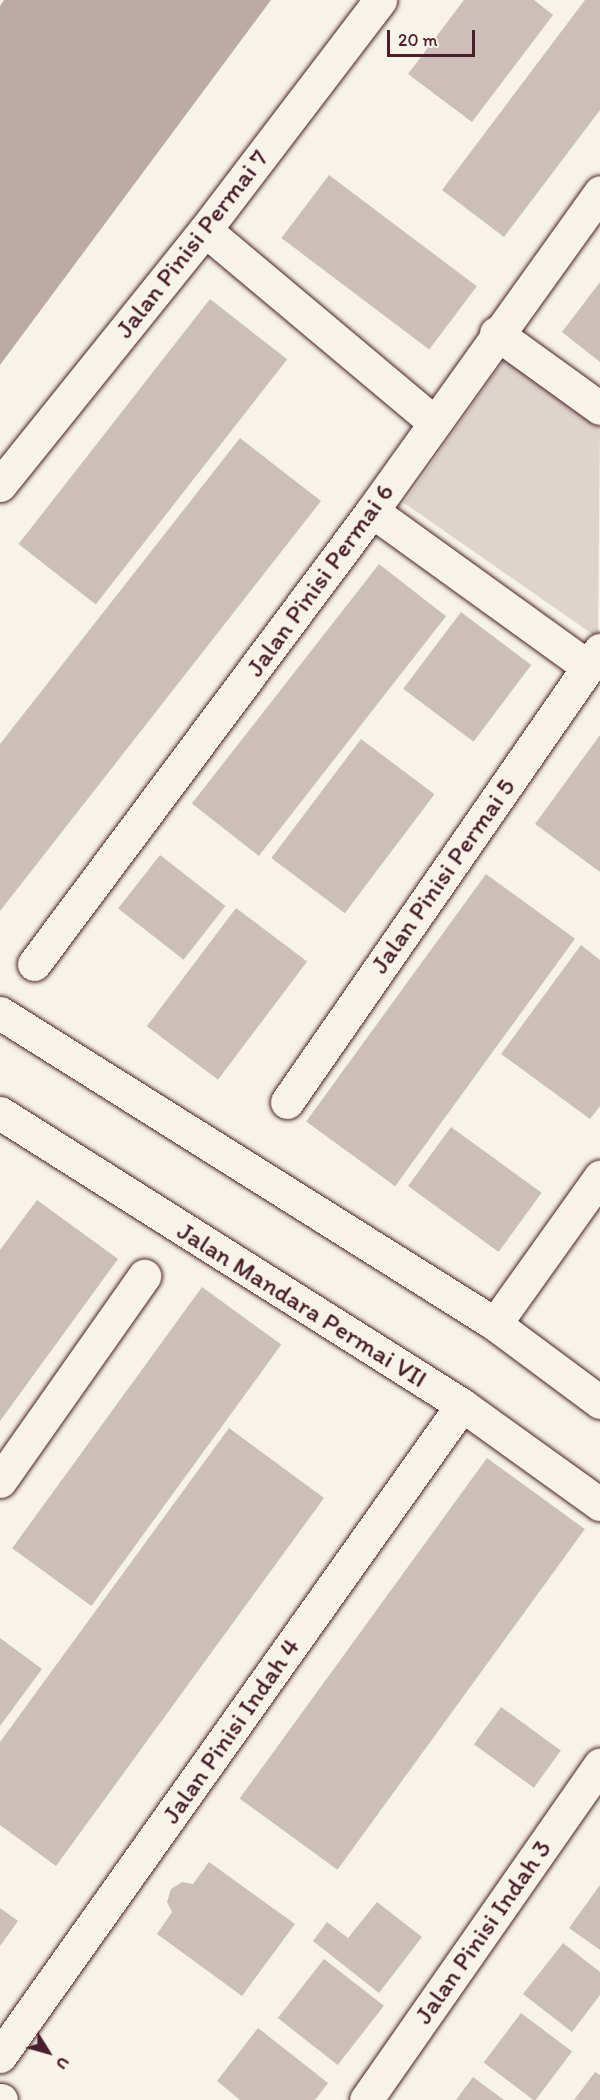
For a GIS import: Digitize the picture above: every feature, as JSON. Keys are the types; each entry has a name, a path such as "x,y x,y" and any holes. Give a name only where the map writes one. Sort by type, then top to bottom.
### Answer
{"street":[{"name":"Jalan Pinisi Permai 7","path":"0,484 205,230 380,0"},
{"name":"Jalan Pinisi Permai 6","path":"34,964 372,511 496,333 600,192"},
{"path":"205,230 434,422"},
{"path":"496,333 600,408"},
{"path":"372,511 594,658"},
{"name":"Jalan Pinisi Permai 5","path":"287,1102 594,658"},
{"path":"0,1013 495,1324 600,1402"},
{"name":"Jalan Mandara Permai VII","path":"0,1113 462,1406 600,1503"},
{"path":"495,1324 600,1177"},
{"path":"0,1481 144,1276"},
{"name":"Jalan Pinisi Indah 4","path":"0,2056 462,1406"},
{"name":"Jalan Pinisi Indah 3","path":"366,2100 600,1764"}],"shaded area":[{"path":"4,0 271,0 0,365 0,6"},
{"path":"504,360 600,427 598,638 404,503"}],"building":[{"path":"464,0 534,0 553,15 472,122 408,74"},
{"path":"585,0 600,0 600,110 504,237 442,190"},
{"path":"329,175 477,286 429,349 281,238"},
{"path":"600,282 600,362 562,332"},
{"path":"210,299 287,359 96,604 19,544"},
{"path":"240,438 321,501 0,911 0,744"},
{"path":"379,564 446,616 259,856 192,804"},
{"path":"461,612 531,665 474,742 403,689"},
{"path":"600,735 600,872 535,824"},
{"path":"361,739 434,794 345,913 271,858"},
{"path":"160,855 225,906 184,960 118,909"},
{"path":"486,874 575,939 395,1186 306,1122"},
{"path":"236,908 307,962 218,1080 147,1026"},
{"path":"581,945 600,960 600,1106 590,1119 501,1054"},
{"path":"451,1127 542,1193 499,1252 408,1186"},
{"path":"37,1200 118,1259 0,1421 0,1250"},
{"path":"202,1287 281,1345 91,1606 12,1548"},
{"path":"229,1428 324,1498 56,1866 0,1825 0,1742"},
{"path":"487,1458 585,1529 337,1870 240,1799"},
{"path":"0,1638 42,1669 0,1726"},
{"path":"501,1707 561,1750 534,1788 474,1744"},
{"path":"209,1862 295,1924 242,1996 157,1934 172,1912 167,1902 171,1889 182,1882 193,1884"},
{"path":"600,1885 600,1950 569,1928"},
{"path":"377,1902 422,1937 379,1993 313,1941 327,1922 348,1938"},
{"path":"0,1908 18,1921 0,1946"},
{"path":"563,1943 600,1972 600,1995 572,2032 523,1994"},
{"path":"324,1959 384,2006 338,2065 278,2018"},
{"path":"521,2013 572,2052 536,2100 484,2063"},
{"path":"258,2028 328,2083 315,2100 240,2100 217,2081"},
{"path":"595,2072 600,2075 600,2100 574,2100"},
{"path":"473,2077 504,2100 456,2100"}]}
